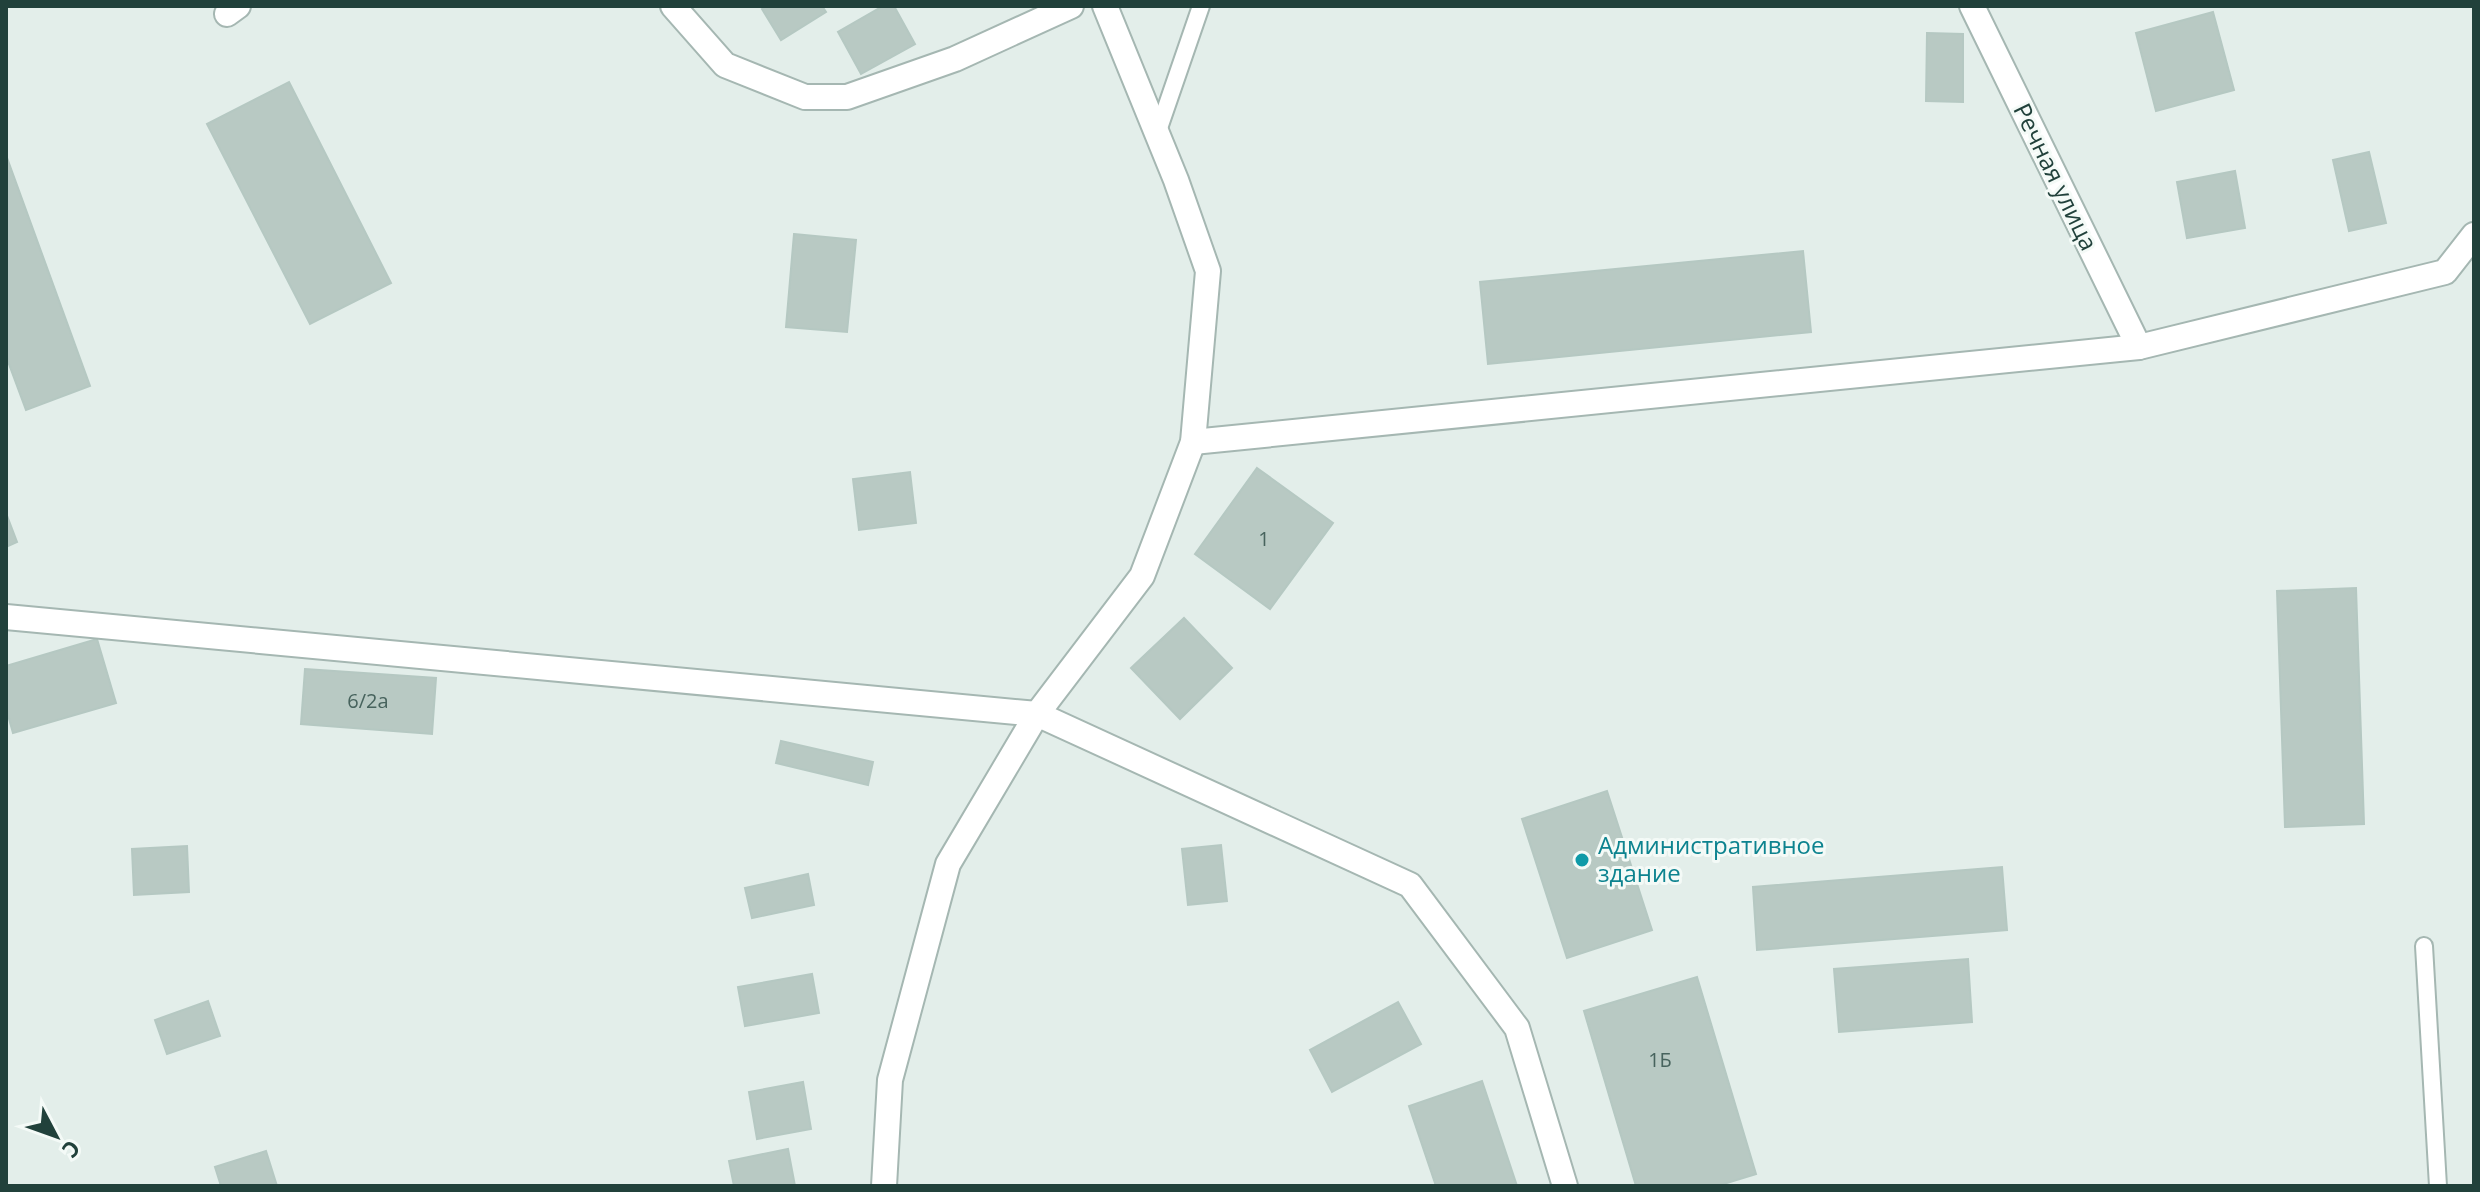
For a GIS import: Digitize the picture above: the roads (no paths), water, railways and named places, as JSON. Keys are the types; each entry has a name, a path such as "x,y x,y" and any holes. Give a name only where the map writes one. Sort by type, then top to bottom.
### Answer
{"street":[{"path":"680,8 725,65 805,97 847,97 955,59 1071,6"},
{"path":"884,1186 890,1080 948,864 1037,714 1142,576 1193,442 1208,271 1105,6"},
{"name":"Речная улица","path":"1972,6 2139,347"},
{"path":"1193,442 2139,347 2445,272 2474,235"},
{"path":"6,617 1037,714 1410,885 1517,1028 1565,1186"}],"lane":[{"path":"1157,134 1201,6"},
{"path":"2424,946 2438,1186"}],"place":[{"name":"Административное здание","path":"1582,860"}]}
